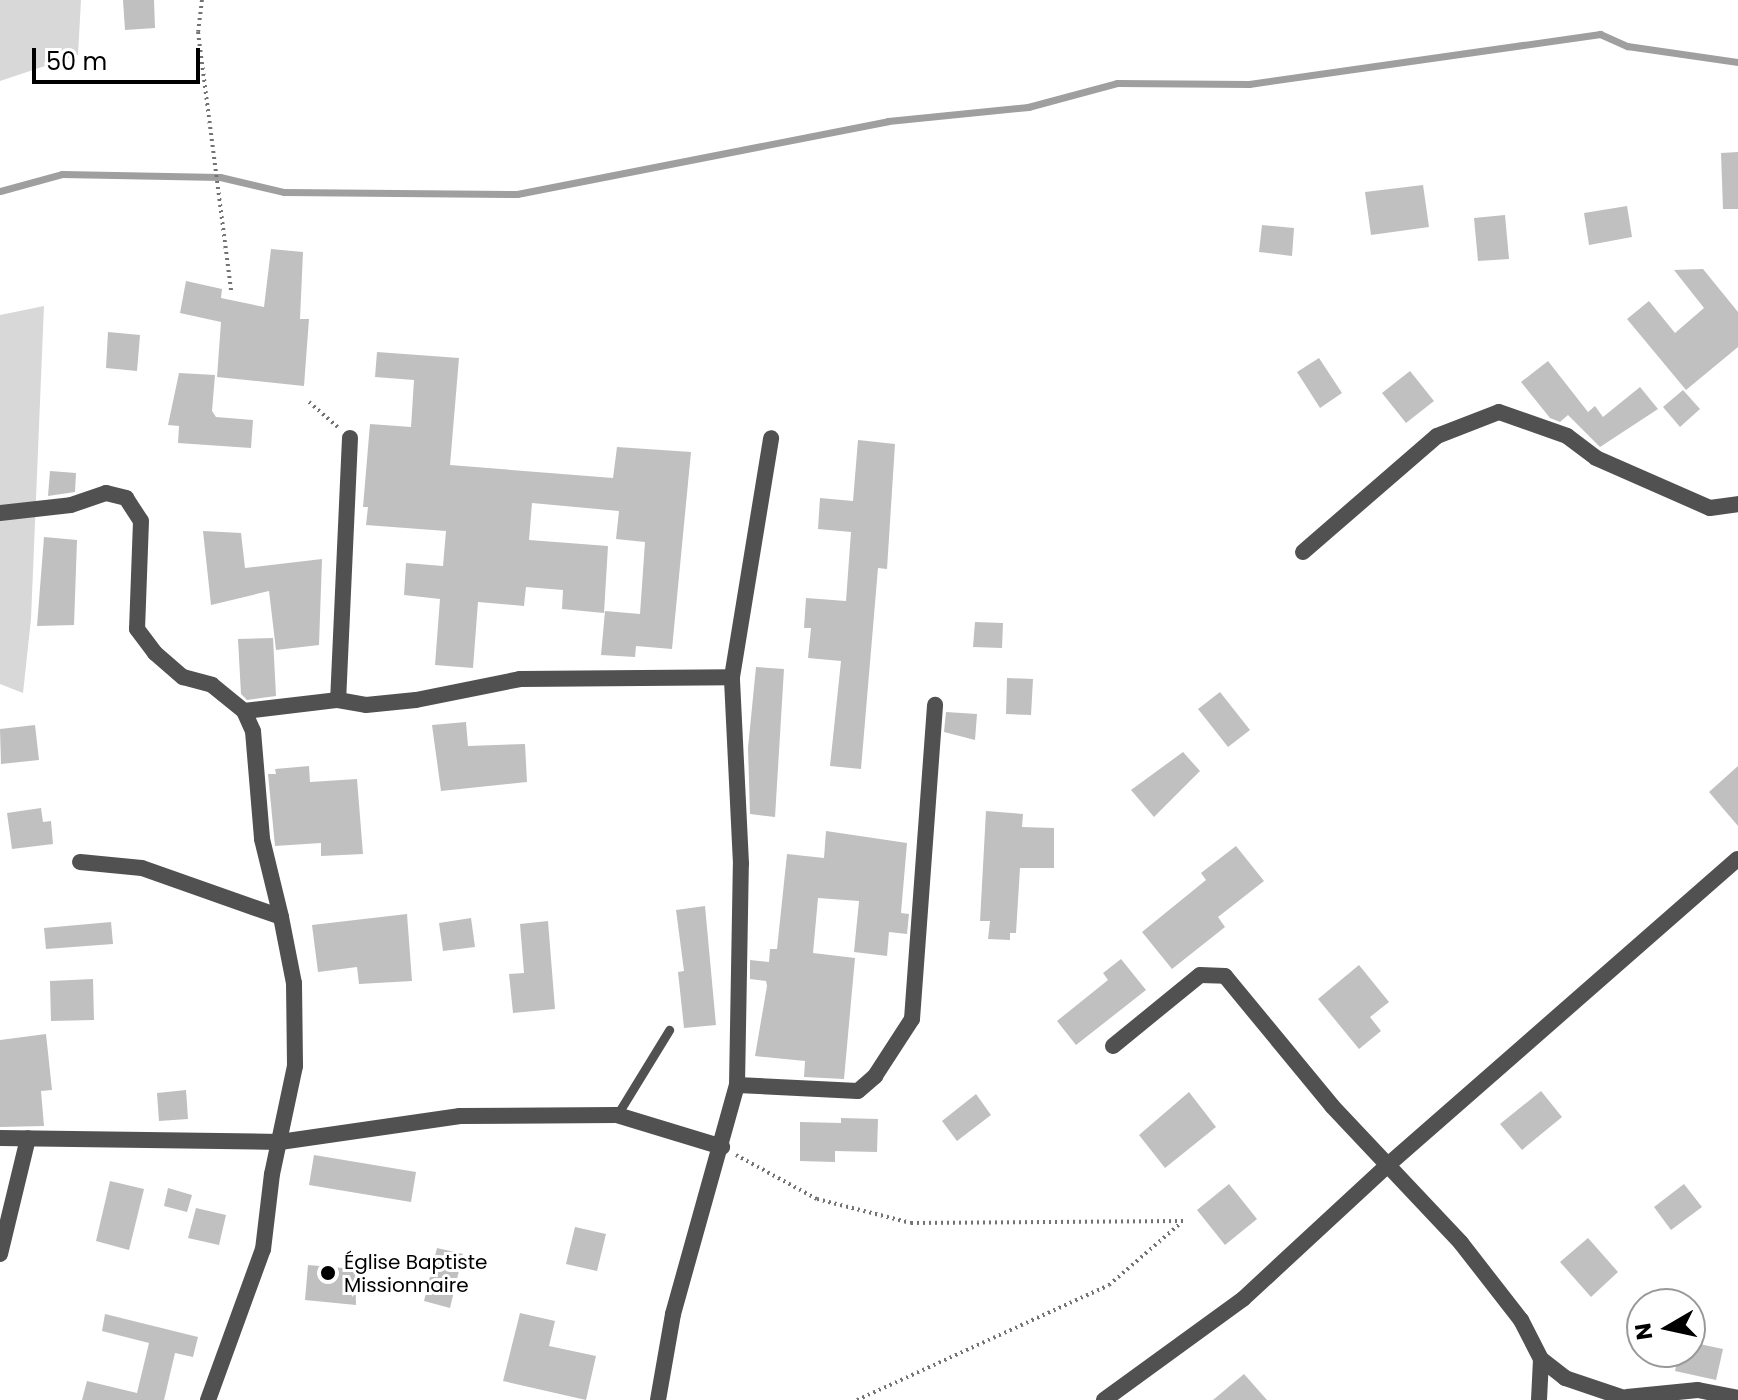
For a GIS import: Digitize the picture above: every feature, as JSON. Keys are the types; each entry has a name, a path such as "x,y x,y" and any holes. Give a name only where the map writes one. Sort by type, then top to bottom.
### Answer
{"street":[{"path":"1303,552 1437,436 1499,412 1567,436 1596,458 1710,508 1738,504"},
{"path":"338,700 350,438"},
{"path":"658,1400 673,1314 737,1085 741,864 732,677 771,438"},
{"path":"0,513 71,505 106,493 126,498 141,521 137,629 155,653 183,677 212,685 244,711 253,731 262,839 294,983 296,1026 263,1249 208,1400"},
{"path":"244,711 338,700 366,705 416,700 520,679 732,677"},
{"path":"737,1085 858,1091 875,1076 912,1019 935,705"},
{"path":"1104,1400 1243,1299 1389,1164 1738,859"},
{"path":"80,862 142,868 281,917"},
{"path":"1113,1046 1200,975 1225,976 1332,1106 1389,1164 1482,1269 1521,1320 1541,1359 1565,1378 1628,1399 1698,1390 1738,1398"},
{"path":"0,1138 280,1142 460,1116 617,1115 722,1147"},
{"path":"0,1254 28,1138"},
{"path":"1539,1400 1541,1359"}],"lane":[{"path":"617,1115 669,1030"}],"path":[{"path":"202,0 198,32 231,291"},
{"path":"309,402 350,438"},
{"path":"722,1147 817,1199 911,1223 1183,1221 1109,1285 857,1400"}],"shaded area":[{"path":"0,0 81,0 78,55 0,81"},
{"path":"44,306 31,619 23,693 0,684 0,315"}],"building":[{"path":"123,0 154,0 155,28 125,30"},
{"path":"1738,152 1738,209 1723,209 1721,153"},
{"path":"1423,185 1429,227 1371,235 1365,192"},
{"path":"1627,206 1632,237 1589,245 1584,213"},
{"path":"1505,215 1509,259 1478,261 1474,218"},
{"path":"1262,225 1294,228 1292,256 1259,252"},
{"path":"271,249 303,252 300,319 309,319 304,386 217,377 221,322 180,313 186,281 222,289 221,298 264,307"},
{"path":"1703,269 1738,312 1738,347 1686,390 1627,319 1649,301 1675,333 1704,308 1674,270"},
{"path":"108,332 140,335 137,371 106,368"},
{"path":"377,352 459,358 450,465 613,478 617,447 691,452 672,649 636,646 635,657 601,655 605,611 640,614 645,542 616,539 619,511 532,503 529,540 608,546 604,613 562,609 563,590 526,587 524,606 478,602 473,668 435,665 440,599 404,595 406,563 443,566 446,531 366,525 368,507 363,507 370,424 411,427 414,380 375,377"},
{"path":"1319,358 1342,393 1320,408 1297,372"},
{"path":"1548,361 1588,412 1595,406 1603,417 1640,387 1658,409 1600,447 1568,415 1560,422 1550,418 1521,382"},
{"path":"1410,371 1434,401 1406,423 1382,393"},
{"path":"179,373 215,375 212,411 216,417 253,420 251,448 178,443 179,426 168,425"},
{"path":"1683,390 1700,409 1680,427 1663,407"},
{"path":"858,440 895,444 887,569 878,568 861,769 830,766 841,661 808,658 811,628 804,628 806,598 846,601 851,532 818,529 820,498 853,501"},
{"path":"50,471 76,473 75,492 48,496"},
{"path":"203,531 241,533 245,568 322,559 319,645 276,650 269,591 211,605"},
{"path":"44,537 77,540 74,625 37,626"},
{"path":"975,622 1003,623 1002,648 973,647"},
{"path":"273,638 276,696 247,700 241,694 238,639"},
{"path":"756,667 784,669 775,817 750,814 748,748"},
{"path":"1007,678 1033,679 1031,715 1006,714"},
{"path":"1220,692 1250,730 1228,747 1198,709"},
{"path":"946,712 977,714 975,740 944,732"},
{"path":"466,722 468,746 525,744 527,782 441,791 432,725"},
{"path":"35,725 39,760 1,764 0,729"},
{"path":"1183,752 1200,771 1154,817 1131,790"},
{"path":"309,766 310,782 357,779 363,854 321,856 321,843 275,846 268,774 276,774 275,769"},
{"path":"1738,766 1738,826 1709,792"},
{"path":"41,808 43,822 51,821 53,844 12,849 7,813"},
{"path":"986,811 1023,814 1022,827 1054,828 1054,868 1020,868 1016,933 1010,933 1010,940 988,939 990,921 980,921"},
{"path":"826,831 907,843 901,913 909,914 907,934 889,932 887,956 854,952 859,901 818,898 813,953 855,958 844,1079 804,1077 805,1061 755,1056 767,986 766,981 750,979 750,960 769,962 770,949 777,949 787,854 824,858"},
{"path":"1236,846 1264,881 1218,917 1225,927 1172,969 1142,932 1206,880 1201,873"},
{"path":"705,906 716,1025 684,1028 678,972 684,971 676,910"},
{"path":"407,914 412,981 359,984 357,967 318,972 312,925"},
{"path":"471,918 475,947 443,951 439,923"},
{"path":"548,921 555,1009 513,1013 509,974 524,973 520,924"},
{"path":"111,922 113,944 46,949 44,928"},
{"path":"1121,959 1146,990 1076,1045 1057,1021 1108,980 1103,973"},
{"path":"1359,965 1389,1002 1370,1017 1381,1031 1359,1049 1318,999"},
{"path":"93,979 94,1020 51,1021 50,981"},
{"path":"46,1034 52,1090 41,1091 44,1126 0,1127 0,1040"},
{"path":"186,1090 188,1119 159,1121 157,1093"},
{"path":"1541,1091 1562,1117 1522,1150 1500,1124"},
{"path":"1189,1092 1216,1127 1165,1168 1139,1135"},
{"path":"976,1094 991,1115 957,1141 942,1121"},
{"path":"841,1118 878,1119 877,1152 835,1151 835,1162 800,1161 800,1122 841,1123"},
{"path":"314,1155 416,1172 411,1202 309,1185"},
{"path":"110,1181 144,1189 129,1250 96,1241"},
{"path":"1229,1184 1257,1219 1225,1245 1197,1210"},
{"path":"1684,1184 1702,1207 1671,1230 1654,1207"},
{"path":"168,1188 192,1195 187,1212 164,1206"},
{"path":"196,1208 226,1215 219,1245 188,1238"},
{"path":"575,1227 606,1234 597,1271 566,1264"},
{"path":"1588,1238 1618,1272 1591,1297 1560,1262"},
{"path":"437,1248 463,1254 450,1308 424,1301"},
{"path":"308,1265 355,1269 356,1305 305,1300"},
{"path":"520,1313 555,1321 549,1346 596,1356 586,1400 503,1381"},
{"path":"105,1314 198,1337 193,1357 175,1353 164,1400 82,1400 87,1381 137,1393 149,1343 102,1331"},
{"path":"1706,1345 1723,1349 1716,1380 1675,1371 1676,1368 1706,1368"},
{"path":"1244,1374 1267,1400 1213,1400"}],"waterway":[{"path":"0,191 62,174 220,177 284,192 517,194 888,121 1028,107 1117,83 1249,84 1600,34 1627,46 1738,62"}],"place":[{"name":"Église Baptiste Missionnaire","path":"328,1273"}]}
